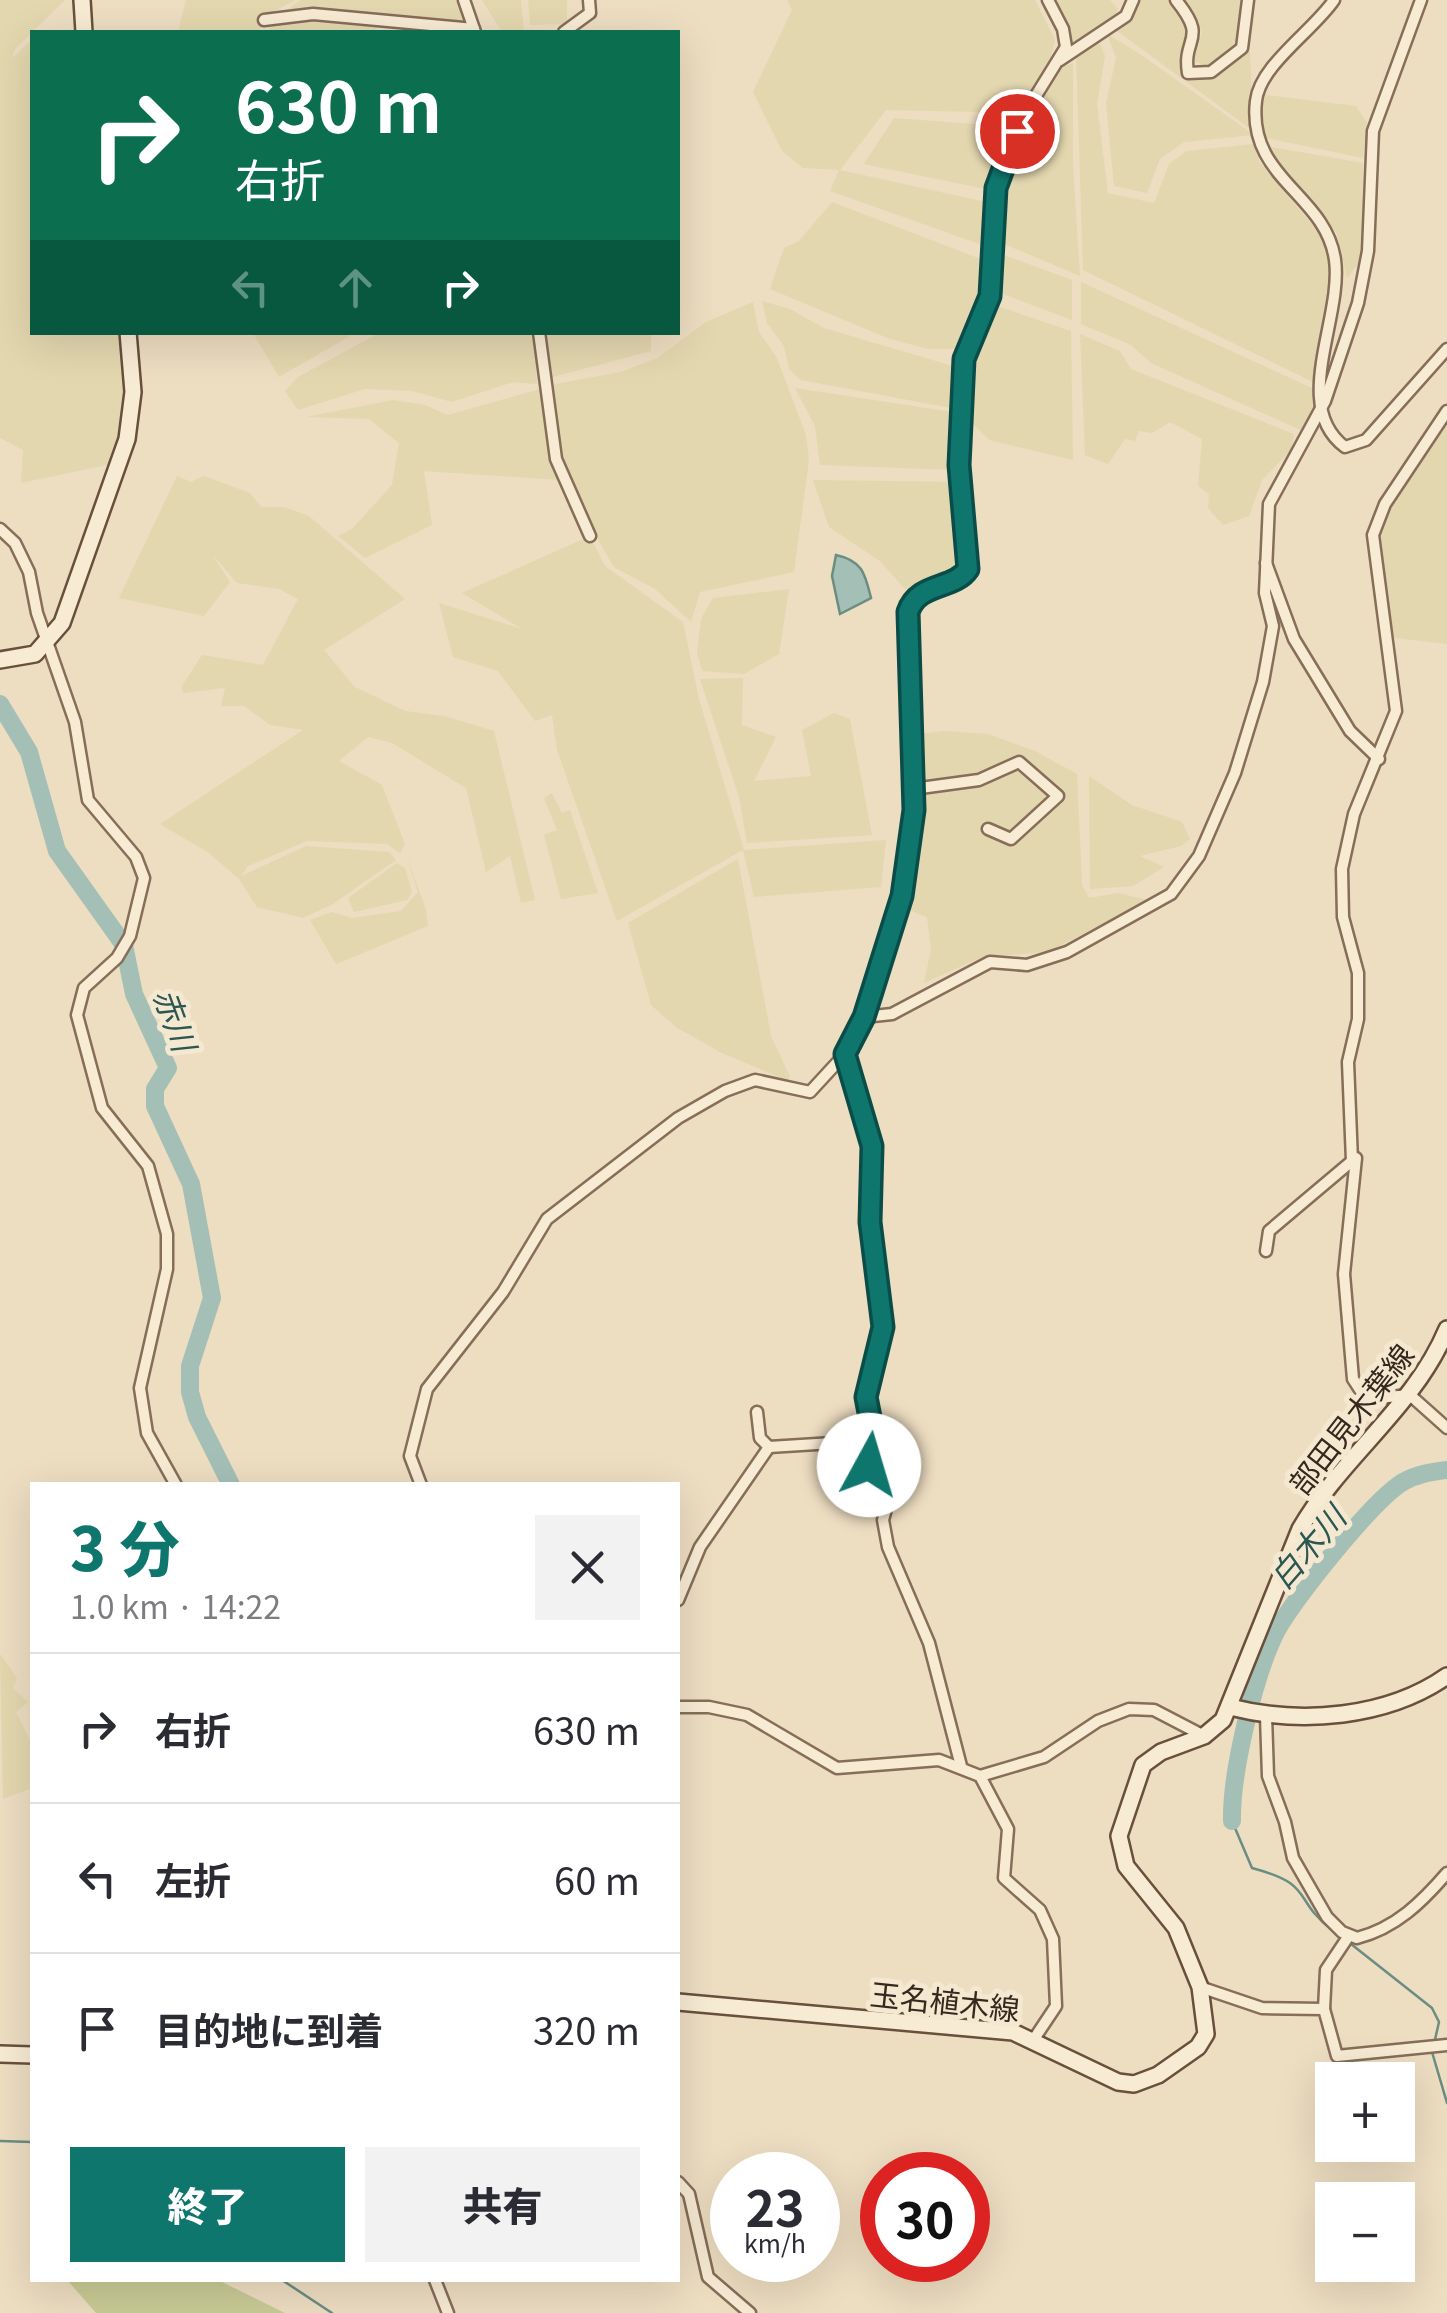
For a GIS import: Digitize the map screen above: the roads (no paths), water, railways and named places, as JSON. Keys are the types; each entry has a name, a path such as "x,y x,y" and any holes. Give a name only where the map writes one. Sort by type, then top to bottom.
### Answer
{"main road":[{"path":"82,0 84,30"},
{"path":"0,660 35,654 62,624 121,462 133,403 128,335"},
{"name":"部田見木葉線","path":"1250,1712 1300,1529 1317,1500 1410,1394 1447,1329"},
{"path":"1250,1712 1372,1710 1401,1703 1447,1676"},
{"name":"玉名植木線","path":"680,2002 988,2030 1034,2039 1118,2082 1134,2084 1158,2075 1198,2047 1207,2022 1200,1987 1176,1928 1126,1866 1120,1836 1142,1765 1161,1752 1204,1736 1224,1720 1250,1712"},
{"path":"0,2054 30,2054"}],"street":[{"path":"464,0 475,30"},
{"path":"567,30 590,12 589,0"},
{"path":"420,1482 411,1465 410,1448 428,1389 503,1292 547,1219 690,1109 755,1080 810,1092 845,1054 864,1017 902,896 914,790 906,620 911,604 922,593 960,578 968,569 959,465 964,359 990,296 998,177 1032,101 1060,60 1066,40 1048,0"},
{"path":"1060,60 1126,16 1133,0"},
{"path":"1176,0 1194,28 1195,42 1186,61 1188,73 1211,72 1242,48 1248,0"},
{"path":"1334,0 1308,34 1266,74 1256,100 1260,148 1314,215 1335,257 1336,290 1319,414 1333,438 1346,447 1359,444 1447,349"},
{"path":"864,1017 892,1014 990,962 1034,964 1067,952 1147,911 1186,877 1215,823 1263,682 1274,626 1265,592 1270,504 1319,414 1364,280 1373,131 1422,0"},
{"path":"264,20 312,14 465,30"},
{"path":"539,335 556,459 590,536"},
{"path":"1352,1161 1348,1062 1358,1019 1358,973 1343,917 1342,869 1354,814 1396,711 1378,598 1373,535 1385,504 1447,410"},
{"path":"0,529 24,559 75,722 88,800 136,857 144,878 130,936 117,958 84,988 77,1015 102,1108 148,1166 165,1224 167,1269 140,1388 147,1433 174,1482"},
{"path":"1265,560 1294,639 1350,731 1379,759"},
{"path":"914,790 979,780 1019,762 1058,796 1012,840 988,829"},
{"path":"845,1054 872,1146 870,1222 883,1327 866,1397 880,1469 891,1490 883,1520 888,1548 930,1643 961,1766"},
{"path":"1266,1250 1269,1231 1356,1158 1344,1274 1353,1378 1366,1399 1410,1394 1447,1428"},
{"path":"757,1412 760,1438 769,1447"},
{"path":"680,1595 700,1546 769,1447 827,1441 880,1469"},
{"path":"680,1706 747,1715 837,1768 925,1760 961,1766 980,1776 1008,1829 1004,1878 1040,1910 1053,1939 1056,2006 1034,2039"},
{"path":"980,1776 1044,1757 1098,1721 1130,1709 1154,1710 1204,1736"},
{"path":"1250,1712 1286,1822 1293,1858 1345,1941"},
{"path":"1438,2046 1337,2056 1324,2010 1326,1970 1345,1941 1406,1916 1447,1873"},
{"path":"1200,1987 1262,2008 1324,2010"},
{"path":"680,2184 689,2194 708,2277 750,2313"},
{"path":"436,2282 448,2313"}],"water":[{"path":"836,555 852,561 861,570 871,598 840,614 832,576"}],"waterway":[{"name":"赤川","path":"0,704 29,752 57,851 124,945 134,994 168,1068 155,1089 155,1106 191,1184 212,1298 190,1366 190,1392 197,1417 230,1482"},
{"name":"白木川","path":"1232,1821 1235,1778 1252,1699 1267,1652 1284,1619 1334,1553 1390,1492 1414,1477 1447,1470"},
{"path":"1232,1821 1252,1868 1286,1880 1332,1930"},
{"path":"1351,1944 1432,2008 1439,2022 1434,2044"},
{"path":"1432,2052 1447,2103"},
{"path":"0,2141 30,2142"},
{"path":"285,2282 332,2313"}]}
